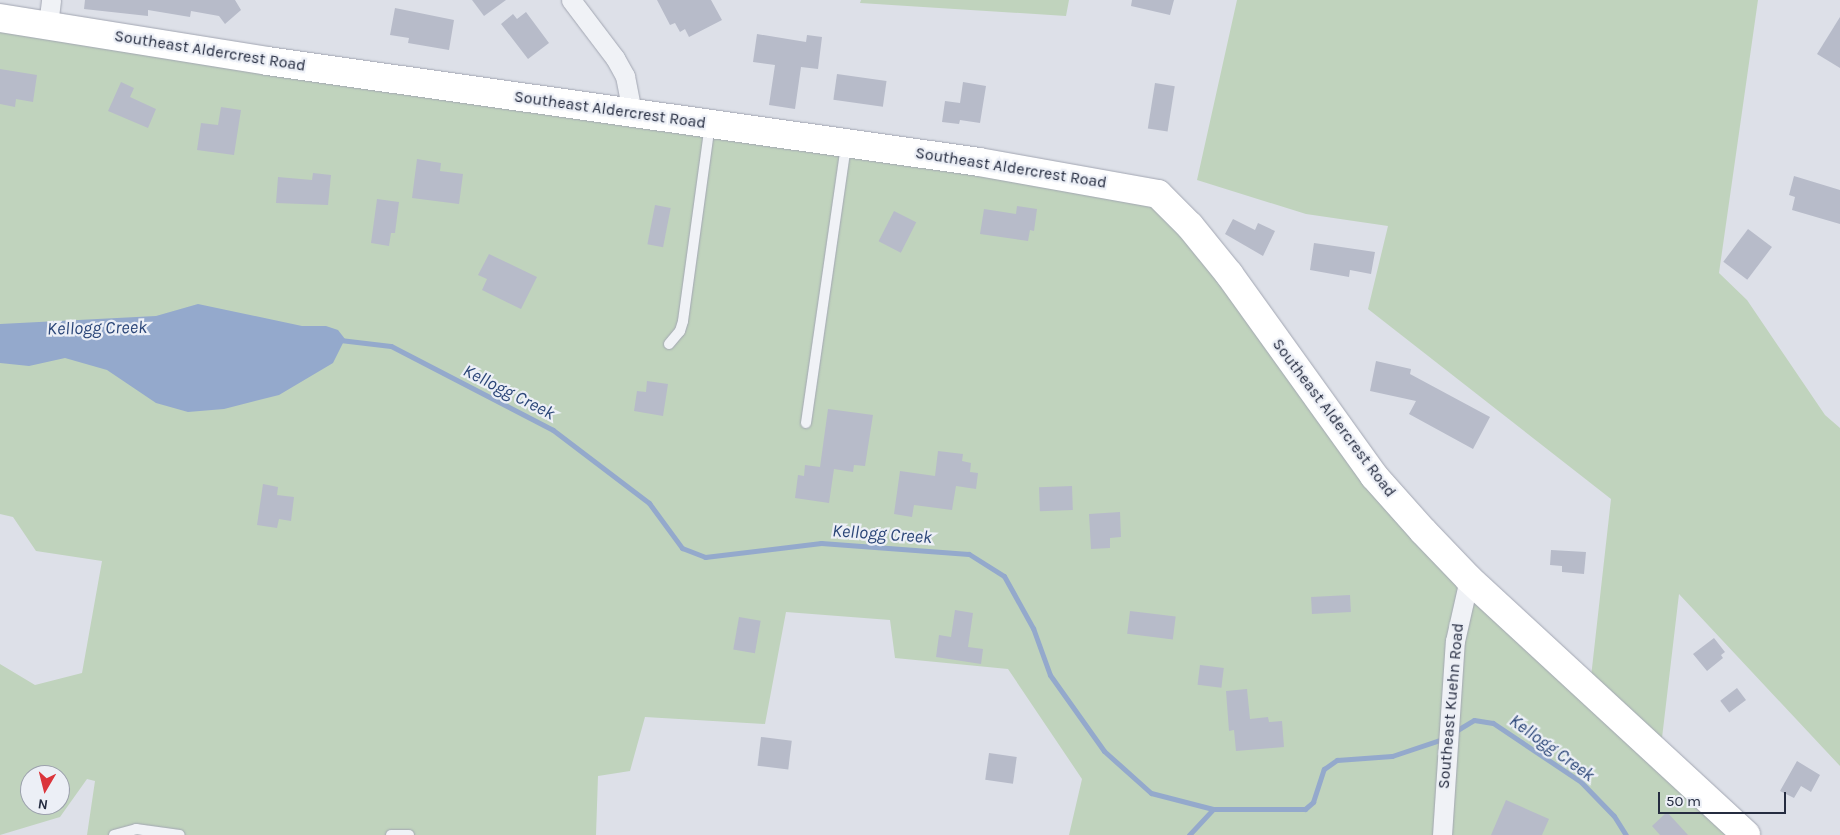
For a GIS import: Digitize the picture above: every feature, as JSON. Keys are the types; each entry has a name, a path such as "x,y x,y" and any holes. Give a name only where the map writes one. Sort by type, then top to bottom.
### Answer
{"street":[{"path":"571,0 615,58 625,76 632,113"},
{"name":"Southeast Aldercrest Road","path":"0,18 50,12 267,61 1070,176 1158,194 1190,226 1229,274 1374,476 1469,578 1746,835"},
{"name":"Southeast Kuehn Road","path":"1442,835 1444,784 1457,618 1469,578"}],"lane":[{"path":"668,344 680,331 683,321 710,124"},
{"path":"806,423 846,143"},
{"path":"114,835 136,829 180,835"},
{"path":"391,835 409,835"}],"green space":[{"path":"861,0 1069,0 1066,16 860,3"},
{"path":"1237,0 1758,0 1719,273 1747,300 1825,415 1840,428 1840,766 1679,594 1662,738 1591,677 1611,499 1368,309 1388,226 1306,214 1197,180"},
{"path":"0,26 1138,195 1164,207 1370,485 1735,835 1069,835 1082,779 1008,669 895,658 890,620 786,612 765,724 645,717 630,771 598,776 596,835 87,835 95,781 87,779 70,803 70,765 20,765 20,815 61,815 0,835 0,664 35,685 82,673 102,561 36,551 13,517 0,514"}],"water":[{"path":"198,304 302,326 326,326 338,330 345,339 333,363 279,395 224,409 188,412 156,403 107,370 65,358 29,366 0,363 0,324 156,316"}],"building":[{"path":"85,0 235,0 241,10 225,24 219,16 191,11 190,17 148,10 148,16 84,9"},
{"path":"472,0 506,0 484,16"},
{"path":"657,0 711,0 722,20 689,37 685,29 680,32 675,23 670,25"},
{"path":"1132,0 1174,0 1170,15 1131,6"},
{"path":"395,8 454,20 449,50 408,43 409,38 390,35"},
{"path":"526,12 549,43 528,59 501,24 513,14 517,19"},
{"path":"1840,17 1840,68 1817,54"},
{"path":"757,34 806,42 807,35 822,37 818,69 801,67 795,109 769,105 775,65 753,62"},
{"path":"0,69 37,75 33,102 16,99 15,107 0,104"},
{"path":"837,74 887,81 883,107 833,100"},
{"path":"121,82 134,88 130,97 156,109 148,128 108,111"},
{"path":"963,82 986,86 980,123 960,120 959,124 942,122 945,101 960,103"},
{"path":"1155,83 1175,86 1168,132 1148,128"},
{"path":"221,107 241,110 234,155 197,150 201,123 218,125"},
{"path":"417,159 441,163 440,171 463,174 459,204 412,198"},
{"path":"313,173 331,175 328,205 276,203 278,177 312,180"},
{"path":"1794,176 1840,190 1840,224 1792,210 1795,197 1789,195"},
{"path":"377,199 399,202 395,233 391,233 389,246 371,243"},
{"path":"655,205 671,208 663,247 647,244"},
{"path":"1017,206 1037,209 1034,231 1030,230 1028,241 980,234 984,209 1016,214"},
{"path":"894,211 916,222 901,253 879,241"},
{"path":"1233,219 1255,230 1258,223 1275,231 1263,256 1225,234"},
{"path":"1748,229 1772,247 1747,280 1723,262"},
{"path":"1314,243 1375,252 1371,274 1350,270 1349,277 1310,270"},
{"path":"489,254 537,277 521,309 482,290 487,279 478,275"},
{"path":"1376,361 1411,369 1410,374 1490,417 1473,449 1409,414 1416,401 1370,391"},
{"path":"647,381 668,384 663,416 634,411 637,391 646,392"},
{"path":"828,409 873,415 865,466 854,465 853,472 834,469 829,503 795,498 798,475 804,476 805,465 820,467"},
{"path":"938,451 963,454 962,461 971,463 970,472 978,473 976,489 956,486 952,510 914,505 912,517 894,514 900,471 935,476"},
{"path":"263,484 278,487 277,495 294,497 291,521 279,519 277,528 257,525"},
{"path":"1072,486 1073,510 1040,511 1039,487"},
{"path":"1120,512 1121,537 1110,538 1110,548 1091,549 1089,514"},
{"path":"1551,550 1586,552 1584,574 1562,572 1562,566 1550,565"},
{"path":"1350,595 1351,612 1312,614 1311,597"},
{"path":"955,610 973,613 968,647 983,649 981,664 936,657 939,635 951,637"},
{"path":"1130,611 1176,617 1173,639 1127,634"},
{"path":"739,617 761,621 755,653 733,649"},
{"path":"1714,638 1725,652 1721,655 1723,658 1707,671 1693,654"},
{"path":"1200,665 1224,668 1221,688 1198,685"},
{"path":"1737,688 1746,700 1729,713 1720,701"},
{"path":"1247,689 1250,719 1268,717 1269,722 1282,721 1284,747 1236,751 1234,730 1229,731 1226,691"},
{"path":"761,737 792,741 788,770 757,766"},
{"path":"989,753 1017,757 1013,784 985,780"},
{"path":"1797,761 1820,775 1811,792 1801,786 1794,798 1780,791"},
{"path":"1506,800 1549,819 1542,835 1491,835"},
{"path":"1667,812 1688,835 1660,835 1652,826"}],"waterway":[{"name":"Kellogg Creek","path":"340,340 391,346 553,430 649,503 682,548 705,557 821,543 969,554 1004,576 1033,628 1050,675 1104,751 1151,793 1213,809 1305,809 1313,802 1324,769 1337,760 1392,756 1443,739"},
{"name":"Kellogg Creek","path":"1454,732 1474,720 1493,723 1581,782 1614,816 1626,835"},
{"path":"1189,835 1213,809"}]}
